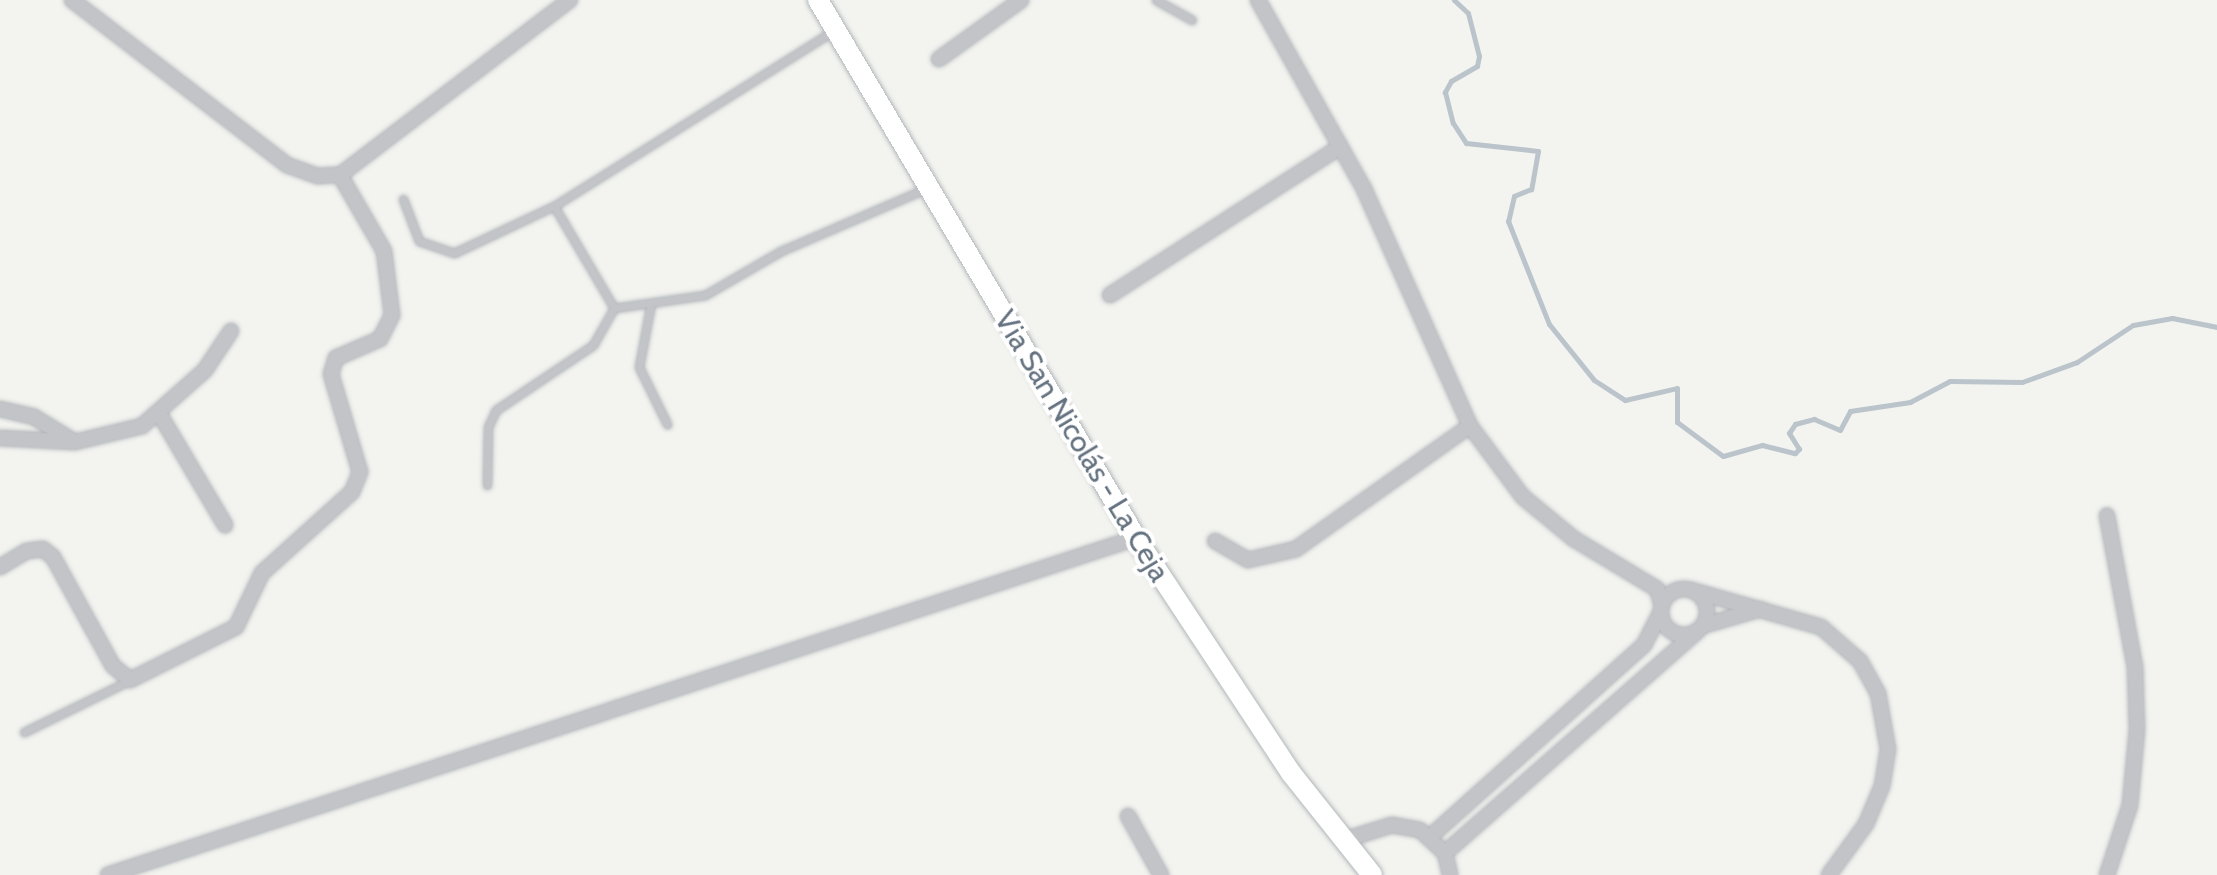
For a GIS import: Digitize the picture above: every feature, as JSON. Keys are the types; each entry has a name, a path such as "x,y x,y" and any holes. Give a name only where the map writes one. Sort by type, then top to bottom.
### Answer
{"street":[{"path":"72,0 287,165 318,176 340,175 570,0"},
{"name":"Via San Nicolás - La Ceja","path":"818,0 1136,538 1291,773 1372,875"},
{"path":"939,59 1021,0"},
{"path":"1258,0 1403,267 1470,426 1523,497 1574,539 1635,572 1657,589 1670,631 1700,629"},
{"path":"1110,295 1340,147"},
{"path":"0,567 27,551 43,549 53,557 113,666 130,680 236,627 262,573 352,492 360,472 358,452 331,374 336,358 380,339 392,315 384,251 340,175"},
{"path":"0,438 75,442 112,438 160,415 205,370 231,331"},
{"path":"0,409 34,417 75,442"},
{"path":"160,415 225,525"},
{"path":"1215,541 1248,560 1296,549 1470,426"},
{"path":"2107,516 2135,667 2137,729 2130,805 2107,875"},
{"path":"108,875 582,715 1136,538"},
{"path":"1635,572 1688,590 1773,610 1821,627 1847,647 1870,677 1884,711 1888,749 1882,786 1866,824 1829,875"},
{"path":"1431,836 1644,645 1661,608 1688,590"},
{"path":"1688,590 1706,606 1700,629"},
{"path":"1445,853 1700,629 1733,614 1773,610"},
{"path":"1128,816 1161,875"},
{"path":"1344,840 1392,825 1431,836 1445,853 1450,875"}],"lane":[{"path":"1156,0 1192,20"},
{"path":"403,199 419,241 448,254 554,206 835,30"},
{"path":"614,308 705,295 781,251 928,188"},
{"path":"554,206 614,308"},
{"path":"651,303 639,367 667,424"},
{"path":"487,485 488,427 496,410 593,345 614,308"},
{"path":"24,732 130,680"}],"waterway":[{"path":"1454,0 1468,13 1479,56 1477,66 1451,81 1445,92 1453,123 1466,143 1538,151 1531,189 1514,196 1508,221 1549,324 1594,380 1625,400 1677,388 1677,422 1723,456 1762,445 1795,453 1799,449 1789,433 1795,424 1814,419 1840,430 1850,411 1910,402 1950,381 2022,382 2077,362 2133,325 2172,318 2217,327"}]}
